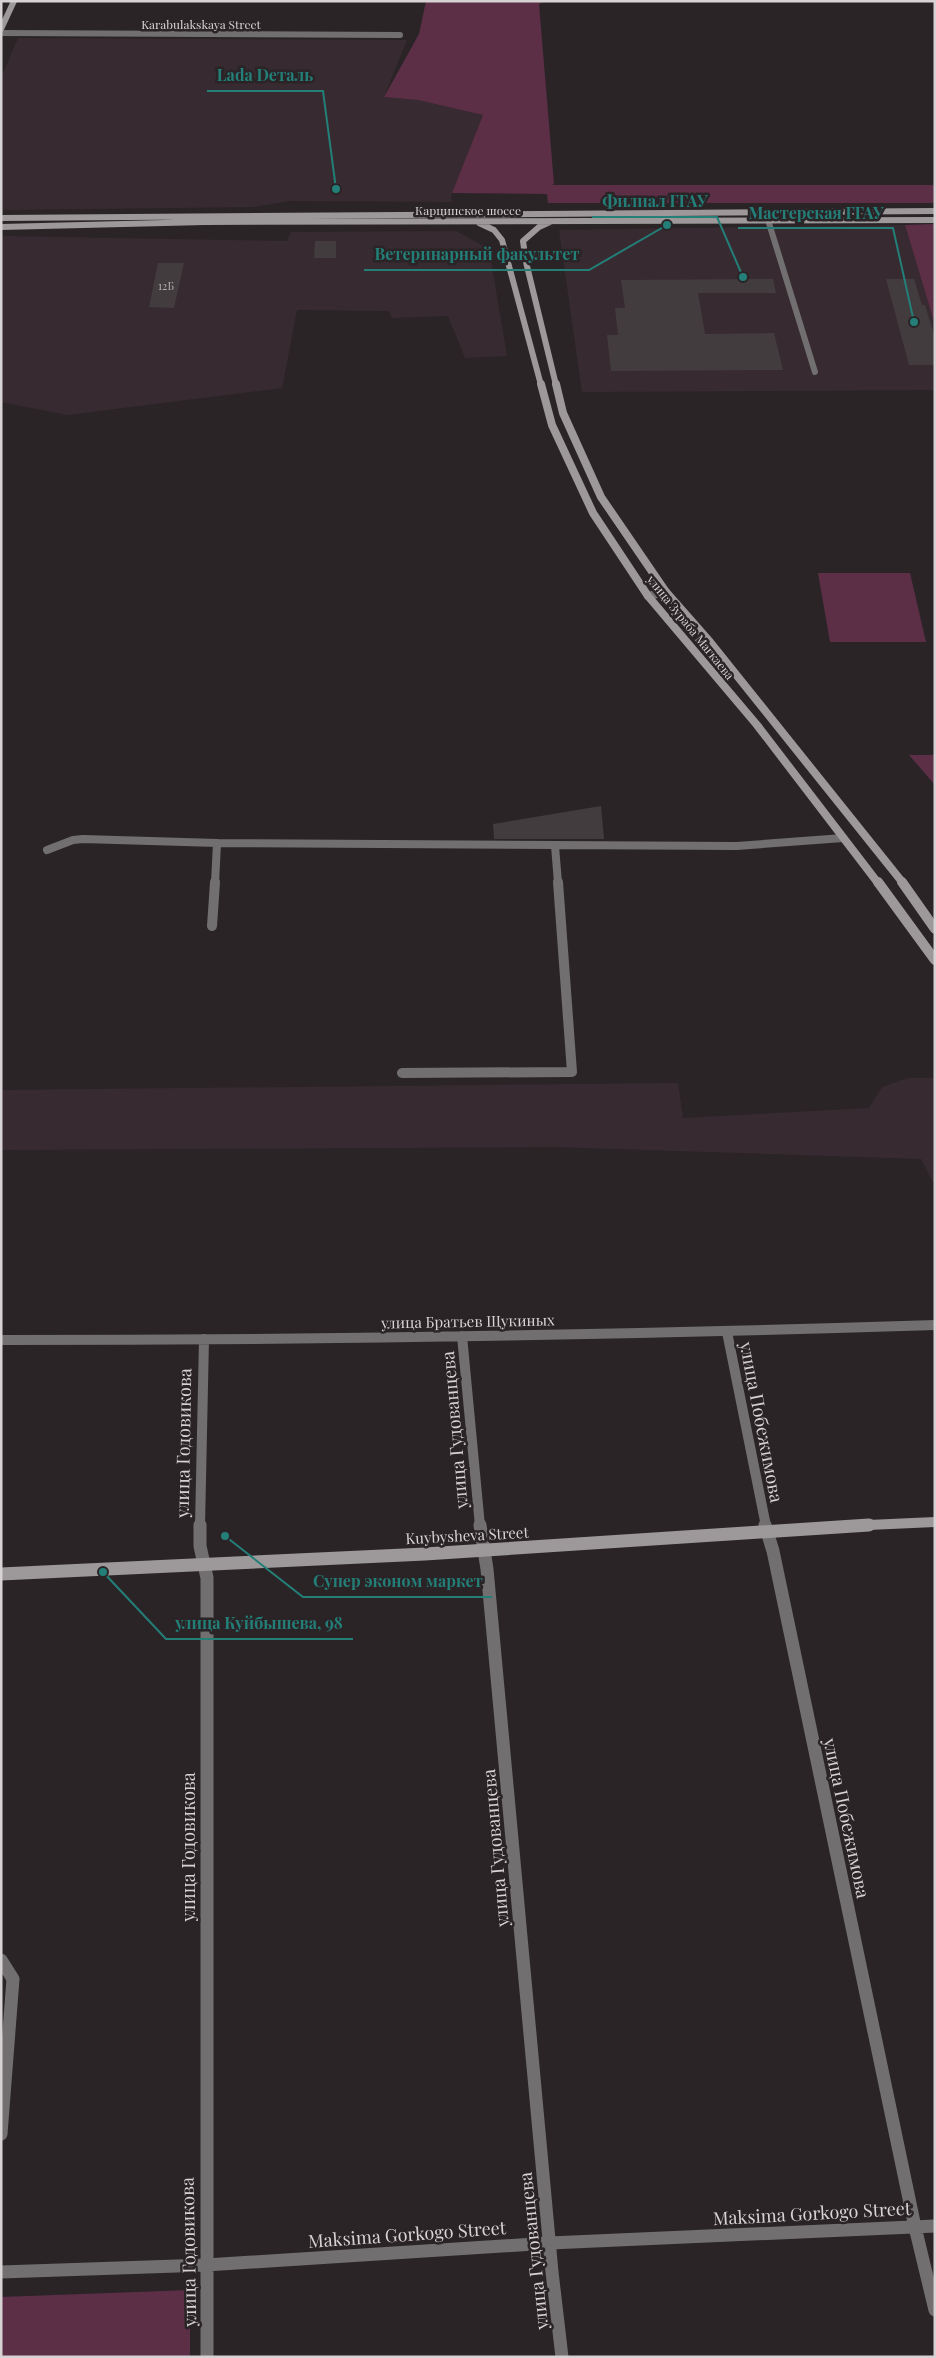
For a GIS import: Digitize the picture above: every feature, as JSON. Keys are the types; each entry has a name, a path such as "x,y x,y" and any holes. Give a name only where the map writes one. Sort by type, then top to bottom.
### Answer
{"main road":[{"path":"1,29 14,1"},
{"name":"Карцинское шоссе","path":"1,218 935,211"},
{"path":"500,213 519,221"},
{"path":"502,240 503,235 519,221 542,213"},
{"name":"Карцинское шоссе","path":"1,227 205,222 935,220"},
{"path":"476,221 494,230 502,240"},
{"name":"улица Зураба Магкаева","path":"519,221 536,305 563,413 601,497 666,592 710,642 903,883 935,929"},
{"path":"522,235 554,221"},
{"name":"улица Зураба Магкаева","path":"502,240 552,425 593,514 648,596 757,726 935,960"},
{"name":"Kuybysheva Street","path":"1,1574 205,1562 484,1550 768,1530 935,1522"}],"street":[{"name":"Karabulakskaya Street","path":"1,33 400,35"},
{"path":"768,220 815,372"},
{"path":"648,596 666,592"},
{"path":"47,850 73,840 83,839 217,843 736,846 843,838"},
{"path":"212,926 217,843"},
{"path":"402,1073 572,1072 555,846"},
{"name":"улица Братьев Щукиных","path":"1,1340 320,1340 727,1332 935,1325"},
{"name":"улица Побежимова","path":"727,1332 762,1514 768,1530 915,2227 935,2310"},
{"name":"улица Гудованцева","path":"462,1336 562,2357"},
{"name":"улица Годовикова","path":"204,1339 200,1546 205,1562 206,2265 209,2290 208,2357"},
{"path":"1,1960 13,1979 1,2134"},
{"name":"Maksima Gorkogo Street","path":"1,2272 206,2265 550,2243 935,2226"}],"shaded area":[{"path":"426,1 545,1 539,4 554,184 552,185 935,185 935,203 548,203 547,194 452,193 483,115 418,100 384,97 419,34"},
{"path":"18,38 407,40 384,97 418,100 483,115 451,196 452,202 290,201 253,207 1,210 1,78"},
{"path":"935,224 935,325 905,225"},
{"path":"905,225 935,325 935,390 582,392 559,230"},
{"path":"456,231 489,249 507,356 465,358 448,316 392,318 389,311 297,310 282,388 67,415 1,402 1,236 287,241 291,232"},
{"path":"818,573 910,573 926,642 830,642"},
{"path":"909,755 935,755 935,785"},
{"path":"908,1078 935,1078 935,1186 921,1159 555,1147 1,1150 1,1090 678,1083 683,1118 869,1108 882,1087"},
{"path":"190,2290 190,2357 1,2357 1,2297"}],"building":[{"path":"315,241 336,241 336,258 314,258"},
{"path":"158,263 184,263 174,308 149,307"},
{"path":"773,279 776,293 698,293 705,334 774,333 783,370 611,371 607,335 618,335 615,308 625,308 621,280"},
{"path":"886,279 914,279 922,305 925,305 935,338 935,365 909,365"},
{"path":"601,806 604,839 494,839 493,824"}],"place":[{"name":"Lada Dеталь","path":"336,189"},
{"name":"Ветеринарный факультет","path":"667,225"},
{"name":"Филиал ГГАУ","path":"743,277"},
{"name":"Мастерская ГГАУ","path":"914,322"},
{"name":"Супер эконом маркет","path":"225,1536"},
{"name":"улица Куйбышева, 98","path":"103,1572"}]}
